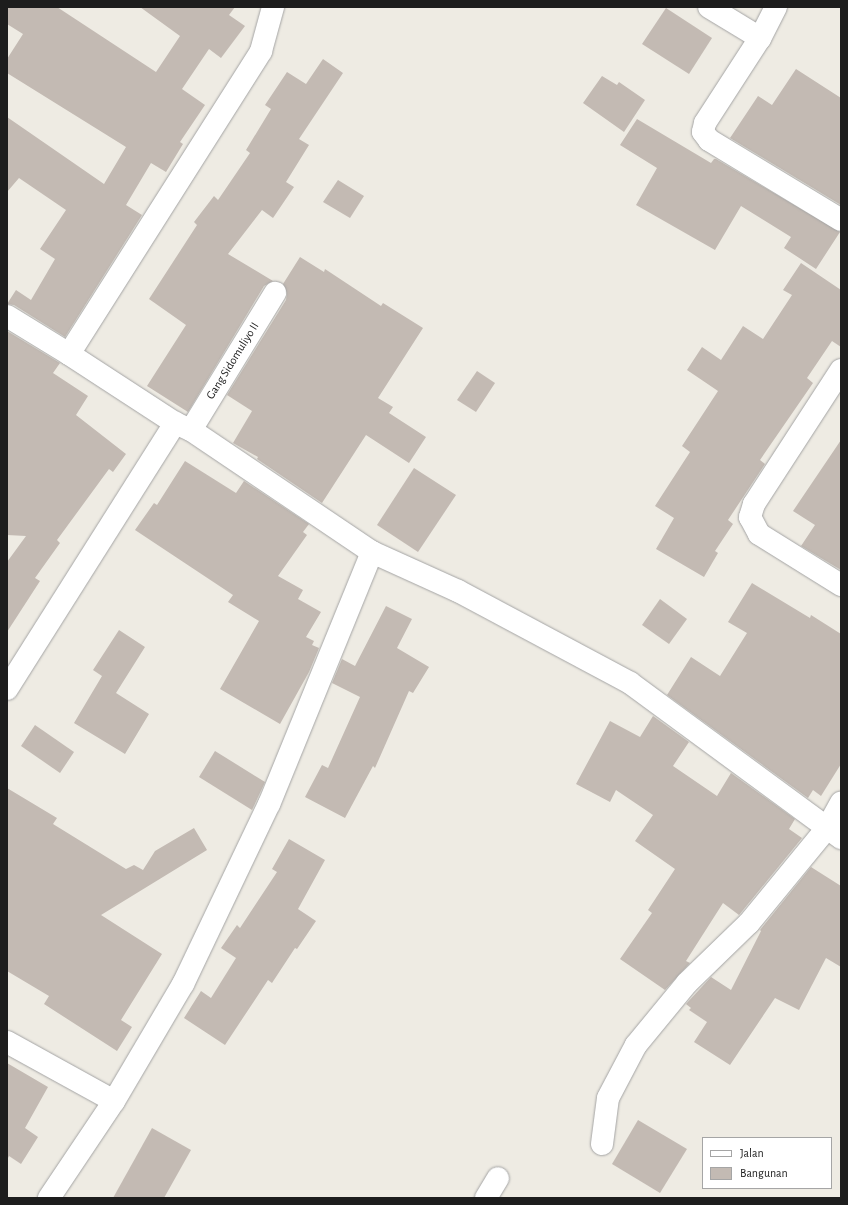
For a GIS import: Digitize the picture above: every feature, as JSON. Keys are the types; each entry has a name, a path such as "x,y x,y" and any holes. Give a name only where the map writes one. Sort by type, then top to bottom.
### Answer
{"street":[{"path":"69,354 261,51 273,7"},
{"path":"710,7 760,38"},
{"path":"776,7 760,38 705,123 703,132 709,140 841,220"},
{"name":"Gang Sidomuliyo II","path":"7,689 183,426 275,293"},
{"path":"7,316 183,426 372,552 458,591 630,683 834,833"},
{"path":"841,370 754,504 750,518 760,534 841,585"},
{"path":"49,1198 114,1101 183,984 269,804 372,552"},
{"path":"602,1144 608,1098 636,1045 687,983 749,923 834,833 841,803"},
{"path":"7,1042 114,1101"},
{"path":"486,1198 498,1178"}],"building":[{"path":"7,7 57,7 156,72 180,36 140,7 235,7 229,15 245,26 221,58 209,49 182,89 205,105 180,142 183,144 166,172 151,163 126,205 142,215 65,337 14,305 7,304 16,290 31,300 55,259 40,249 66,210 19,178 7,192 7,117 104,184 126,147 7,73 7,59 23,34 7,24"},
{"path":"666,8 712,38 689,74 642,44"},
{"path":"323,59 343,73 299,139 309,145 286,182 294,187 273,218 262,210 228,254 273,281 264,286 188,412 147,386 186,325 149,299 197,225 194,222 214,196 218,200 250,153 246,150 271,109 265,105 287,72 306,84"},
{"path":"796,69 841,98 841,205 730,138 758,96 772,105"},
{"path":"602,76 617,85 619,82 645,100 624,132 583,103"},
{"path":"637,119 711,163 714,159 716,159 840,232 816,269 784,248 791,237 741,206 715,250 636,205 657,168 620,145"},
{"path":"338,180 364,196 350,218 323,202"},
{"path":"300,257 324,272 325,269 381,306 383,303 423,328 378,398 393,407 389,413 426,437 409,463 366,435 322,503 257,459 258,457 233,443 252,411 227,395 286,300 287,293 283,284"},
{"path":"801,263 841,290 841,347 832,341 807,378 813,383 760,460 765,464 728,520 733,524 715,551 718,553 704,577 656,549 674,518 655,506 690,452 682,446 718,391 687,370 702,347 721,360 743,326 763,339 792,295 783,290"},
{"path":"7,331 60,363 53,373 88,396 76,415 126,454 113,472 109,469 57,540 60,543 35,578 40,581 7,632 7,562 26,536 7,535"},
{"path":"477,371 495,383 476,412 457,400"},
{"path":"841,440 841,570 801,546 815,525 793,511"},
{"path":"185,461 236,493 244,481 309,524 303,532 307,535 278,576 303,590 298,599 321,612 306,637 314,641 312,645 319,648 309,672 280,724 220,689 259,621 228,602 233,595 135,530 154,503 157,505"},
{"path":"414,468 456,495 418,552 377,525"},
{"path":"752,583 810,618 811,615 841,634 841,764 821,796 813,790 808,798 667,695 691,657 720,676 747,633 728,622"},
{"path":"660,599 687,619 669,644 642,625"},
{"path":"386,606 412,619 397,648 429,667 413,693 409,691 375,768 373,766 345,818 305,797 322,765 328,768 360,697 332,683 342,659 355,666"},
{"path":"119,630 145,647 116,693 149,714 125,754 74,723 102,676 93,670"},
{"path":"653,716 689,742 673,766 717,796 731,773 795,819 789,829 802,838 739,915 723,903 686,961 690,963 665,990 620,959 652,913 648,910 675,869 635,841 653,815 616,790 610,802 576,784 610,721 640,737"},
{"path":"35,725 74,752 60,773 21,746"},
{"path":"215,751 265,782 252,810 199,777"},
{"path":"7,788 57,818 53,824 126,869 134,865 143,870 155,851 194,828 207,850 101,915 162,954 121,1020 132,1027 117,1051 44,1004 49,996 7,971"},
{"path":"289,839 325,860 298,909 316,921 297,949 295,948 272,983 268,980 225,1045 184,1018 201,991 211,998 236,958 221,948 237,925 240,928 277,872 272,869"},
{"path":"811,867 841,886 841,967 826,958 799,1010 775,998 730,1065 694,1042 707,1022 689,1010 691,1008 686,1004 711,977 731,990 761,931 760,930"},
{"path":"7,1063 48,1087 25,1128 38,1137 21,1164 9,1156 7,1160"},
{"path":"638,1120 687,1149 660,1193 612,1164"},
{"path":"152,1128 191,1150 164,1198 113,1198"}]}
